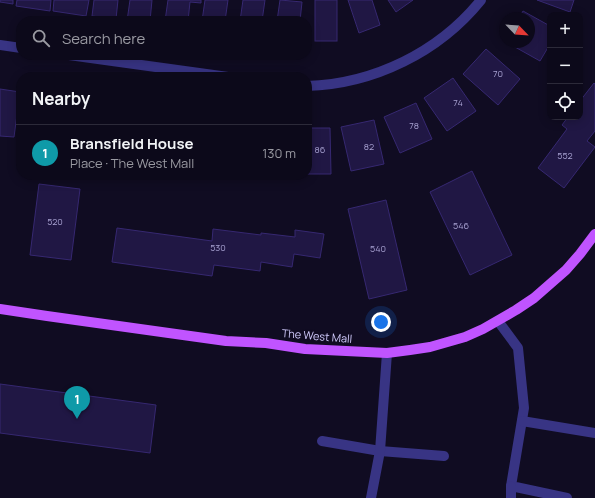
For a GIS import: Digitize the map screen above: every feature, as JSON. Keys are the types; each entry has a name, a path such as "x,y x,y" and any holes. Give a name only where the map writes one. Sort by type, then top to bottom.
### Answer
{"main road":[{"name":"The West Mall","path":"0,308 226,341 266,343 305,349 387,353 430,348 483,329 534,298 566,270 595,234"}],"street":[{"path":"312,86 355,80 390,68 406,60 432,45 451,30 465,18 481,0"},
{"path":"0,46 16,48"},
{"path":"105,60 192,72"},
{"path":"498,321 518,348 524,408 511,498"},
{"path":"371,498 380,452 387,353"},
{"path":"522,421 595,433"},
{"path":"322,440 380,452 444,456"},
{"path":"512,486 567,498"}],"building":[{"path":"0,0 13,0 13,4 0,2"},
{"path":"17,0 51,0 50,11 16,6"},
{"path":"54,0 89,0 86,16 53,11"},
{"path":"94,0 118,0 116,16 92,16"},
{"path":"130,0 152,0 150,16 128,16"},
{"path":"168,0 201,0 201,3 190,2 189,16 166,16"},
{"path":"205,0 228,0 226,16 203,16"},
{"path":"243,0 265,0 263,16 241,16"},
{"path":"280,0 302,2 301,16 278,16"},
{"path":"315,0 337,0 337,41 315,41"},
{"path":"348,0 372,0 380,25 359,33"},
{"path":"388,0 413,0 396,12"},
{"path":"537,0 574,0 570,12"},
{"path":"535,18 547,24 547,49 540,61 517,48 535,48"},
{"path":"486,49 520,79 498,105 463,74"},
{"path":"453,78 476,111 447,131 424,98"},
{"path":"594,83 595,131 587,141 595,147 564,188 538,168 567,129 562,125 566,120 583,120 583,97"},
{"path":"0,89 16,91 16,122 14,137 0,136"},
{"path":"416,103 432,139 400,153 384,117"},
{"path":"374,120 384,164 351,171 341,127"},
{"path":"312,128 330,128 331,174 312,174"},
{"path":"472,171 512,255 470,275 430,192"},
{"path":"39,184 80,189 71,260 30,255"},
{"path":"386,200 407,290 369,299 348,209"},
{"path":"117,228 212,241 213,229 261,235 261,233 295,237 295,230 324,234 320,258 294,254 292,267 261,262 260,271 214,265 212,276 112,262"},
{"path":"0,384 156,405 150,453 0,433"}],"place":[{"name":"Bransfield House","path":"77,419"}]}
